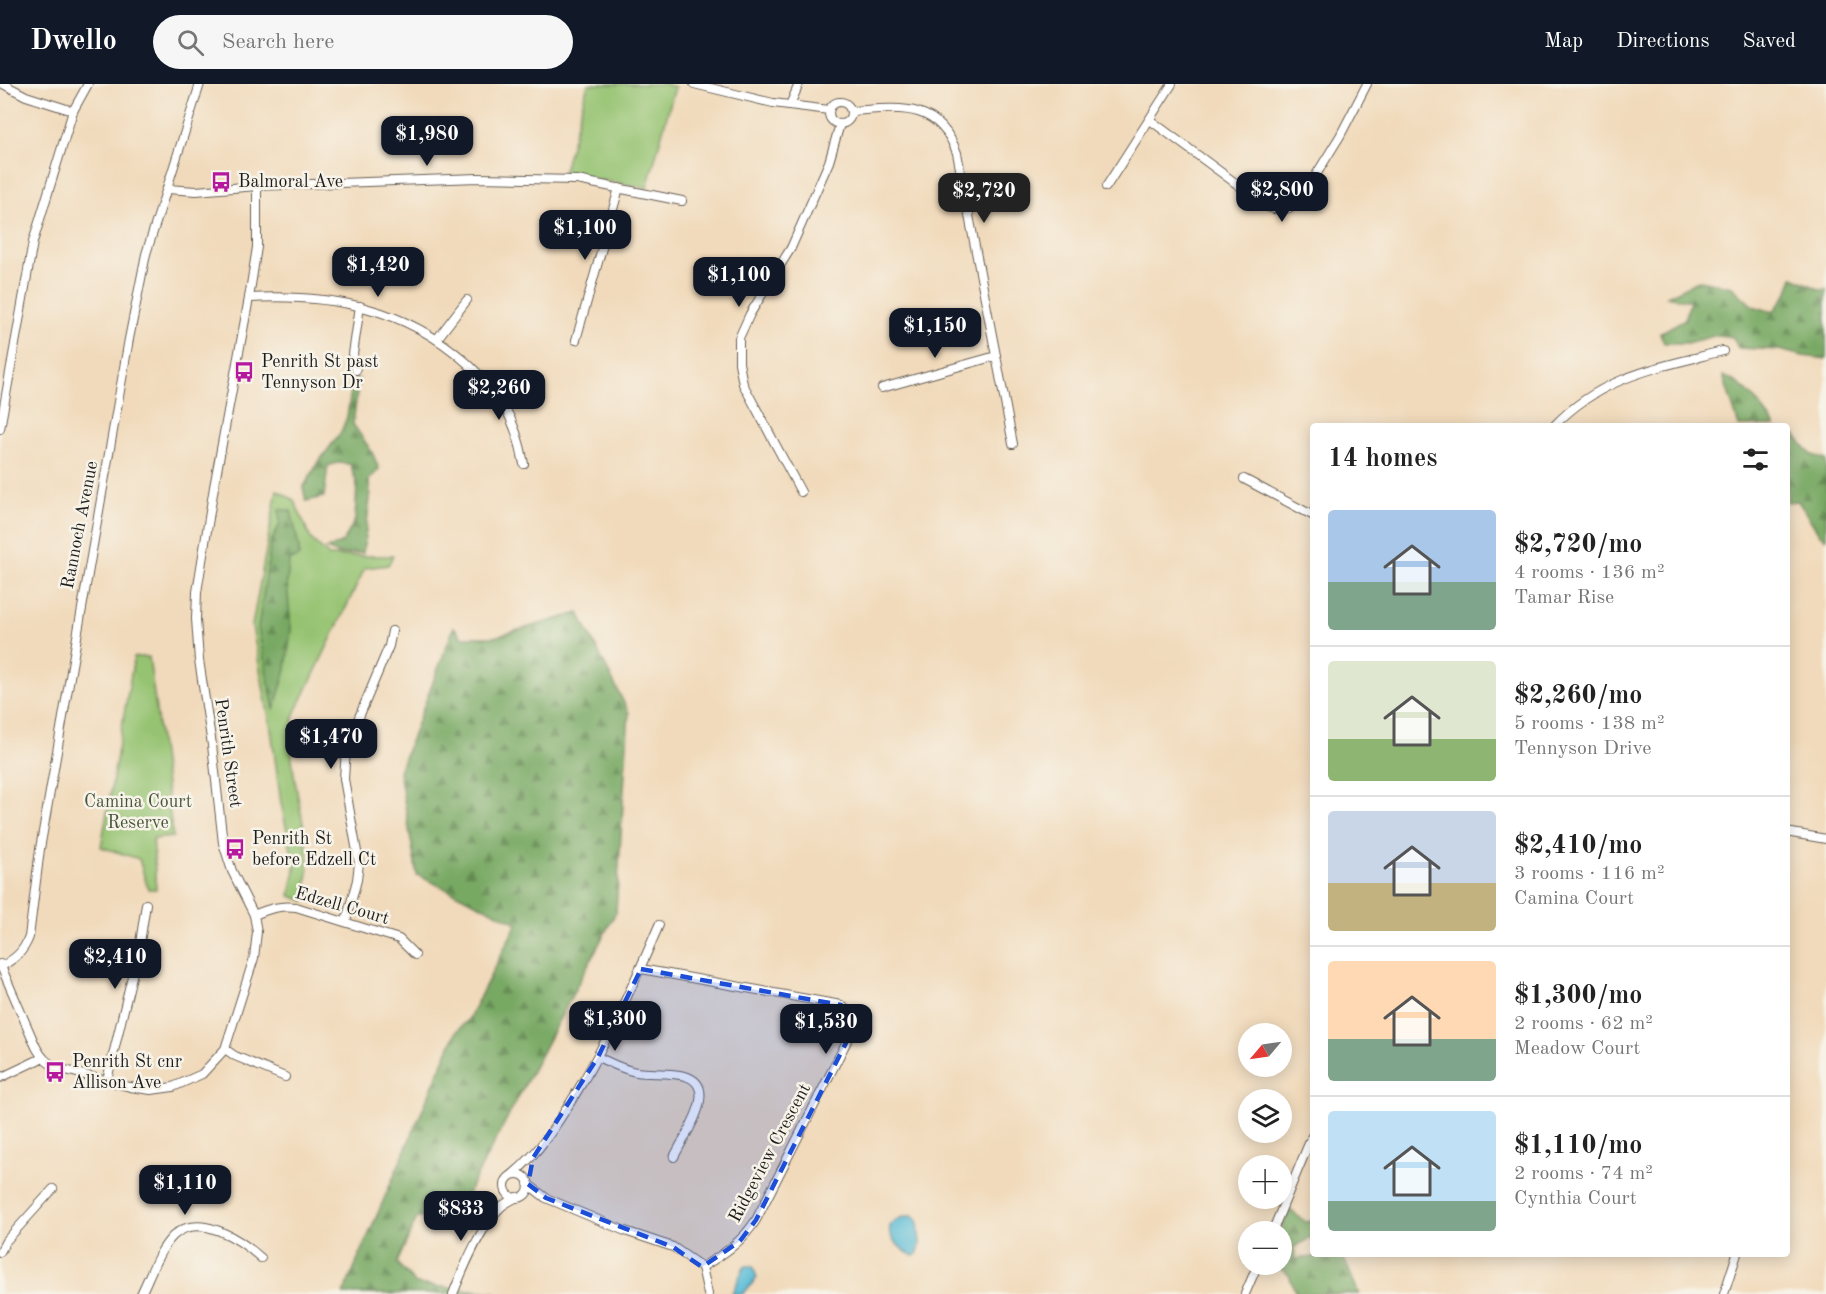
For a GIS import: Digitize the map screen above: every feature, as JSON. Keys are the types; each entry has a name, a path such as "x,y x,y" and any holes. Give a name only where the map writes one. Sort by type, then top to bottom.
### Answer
{"street":[{"path":"3,84 26,96 73,111"},
{"path":"0,429 33,242 73,111 88,84"},
{"name":"Rannoch Avenue","path":"1,966 18,957 28,937 40,849 129,339 146,254 200,84"},
{"path":"694,84 790,105 829,110"},
{"path":"790,105 799,84"},
{"path":"1106,187 1172,84"},
{"path":"1150,120 1276,211 1296,205 1303,196 1340,136 1367,84"},
{"path":"836,102 842,102 848,105 851,111 847,122 840,124 831,119 829,110 836,102"},
{"path":"851,111 891,108 928,114 941,124 952,139 957,153 1013,444"},
{"path":"801,492 743,384 739,363 739,338 750,314 791,248 829,162 840,124"},
{"path":"167,189 196,190 478,178 577,180 682,201"},
{"name":"Penrith Street","path":"42,1058 48,1064 58,1068 151,1090 173,1087 202,1074 225,1049 254,958 257,932 254,915 232,871 223,843 199,660 196,619 197,592 212,498 257,247 257,186"},
{"path":"576,340 619,188"},
{"path":"249,298 289,296 360,306 419,327 472,367 500,396 512,417 524,464"},
{"path":"437,339 467,300"},
{"path":"356,370 353,354 360,306"},
{"path":"1557,423 1581,402 1636,373 1723,351"},
{"path":"882,388 996,356"},
{"path":"1244,479 1310,513"},
{"path":"346,921 359,863 344,779 346,748 389,646 392,632"},
{"path":"1790,833 1826,839"},
{"path":"107,1080 140,943 146,904"},
{"name":"Edzell Court","path":"254,915 284,906 296,907 399,939 415,956"},
{"path":"453,1294 472,1250 500,1208 507,1180 533,1158 598,1057 659,925"},
{"path":"0,1078 42,1058 21,1016 1,966"},
{"name":"Ridgeview Crescent","path":"640,969 841,1005 853,1018 853,1027 849,1037 756,1220 740,1241 702,1267"},
{"path":"225,1049 235,1056 285,1077"},
{"path":"598,1057 639,1073 677,1073 686,1076 697,1085 700,1100 674,1157"},
{"path":"1277,1221 1310,1141"},
{"path":"500,1208 526,1193 533,1158"},
{"path":"513,1174 520,1174 546,1198 625,1231 673,1247 702,1267 708,1294"},
{"path":"505,1185 507,1192 518,1197 546,1198"},
{"path":"0,1252 6,1241 53,1189"},
{"path":"141,1294 166,1245 179,1232 191,1228 199,1226 218,1231 248,1246 261,1258"},
{"path":"1724,1294 1736,1257"},
{"path":"1245,1294 1253,1275"}],"highlighted area":[{"path":"641,969 841,1005 853,1018 849,1037 756,1220 740,1241 702,1267 673,1247 546,1198 528,1184 533,1158 598,1057"}],"green space":[{"path":"588,84 665,84 675,87 647,188 563,174"},
{"path":"1793,277 1821,290 1826,289 1826,359 1779,350 1738,348 1733,337 1718,335 1687,343 1664,343 1660,333 1685,319 1690,301 1667,296 1700,280 1732,287 1753,306 1773,312 1787,294"},
{"path":"1723,376 1746,390 1773,423 1738,423"},
{"path":"353,378 359,379 353,424 372,452 379,469 369,480 370,500 363,553 339,554 326,549 343,542 355,520 357,484 350,464 337,463 328,466 324,497 306,501 303,488 341,432 347,417"},
{"path":"1790,434 1795,435 1811,454 1826,460 1826,539 1820,535 1798,501 1790,502"},
{"path":"277,490 294,500 311,539 329,556 393,556 388,565 365,568 294,716 293,769 308,859 305,901 290,896 295,869 281,803 271,729 252,626"},
{"path":"279,509 291,511 299,556 289,561 287,583 291,629 286,669 274,710 258,628 271,542 280,524"},
{"path":"579,613 629,713 616,912 455,1217 417,1218 397,1263 416,1284 497,1293 343,1294 456,1032 468,1020 517,923 417,875 399,771 454,627 462,637 494,637"},
{"name":"Camina Court Reserve","path":"134,657 149,657 173,837 153,839 156,889 148,889 139,859 101,847"},
{"path":"1290,1210 1306,1222 1310,1221 1310,1238 1294,1247 1295,1259 1343,1257 1359,1294 1296,1294 1289,1275 1292,1275 1292,1221 1285,1221"}],"water":[{"path":"906,1216 912,1216 918,1221 920,1245 917,1255 914,1256 895,1242 890,1232 893,1222"},
{"path":"746,1266 753,1266 757,1278 743,1294 732,1294 743,1269"}],"place":[{"name":"Balmoral Ave","path":"221,182"},
{"name":"Penrith St past Tennyson Dr","path":"244,372"},
{"name":"Penrith St before Edzell Ct","path":"235,849"},
{"name":"Penrith St cnr Allison Ave","path":"55,1072"}]}
